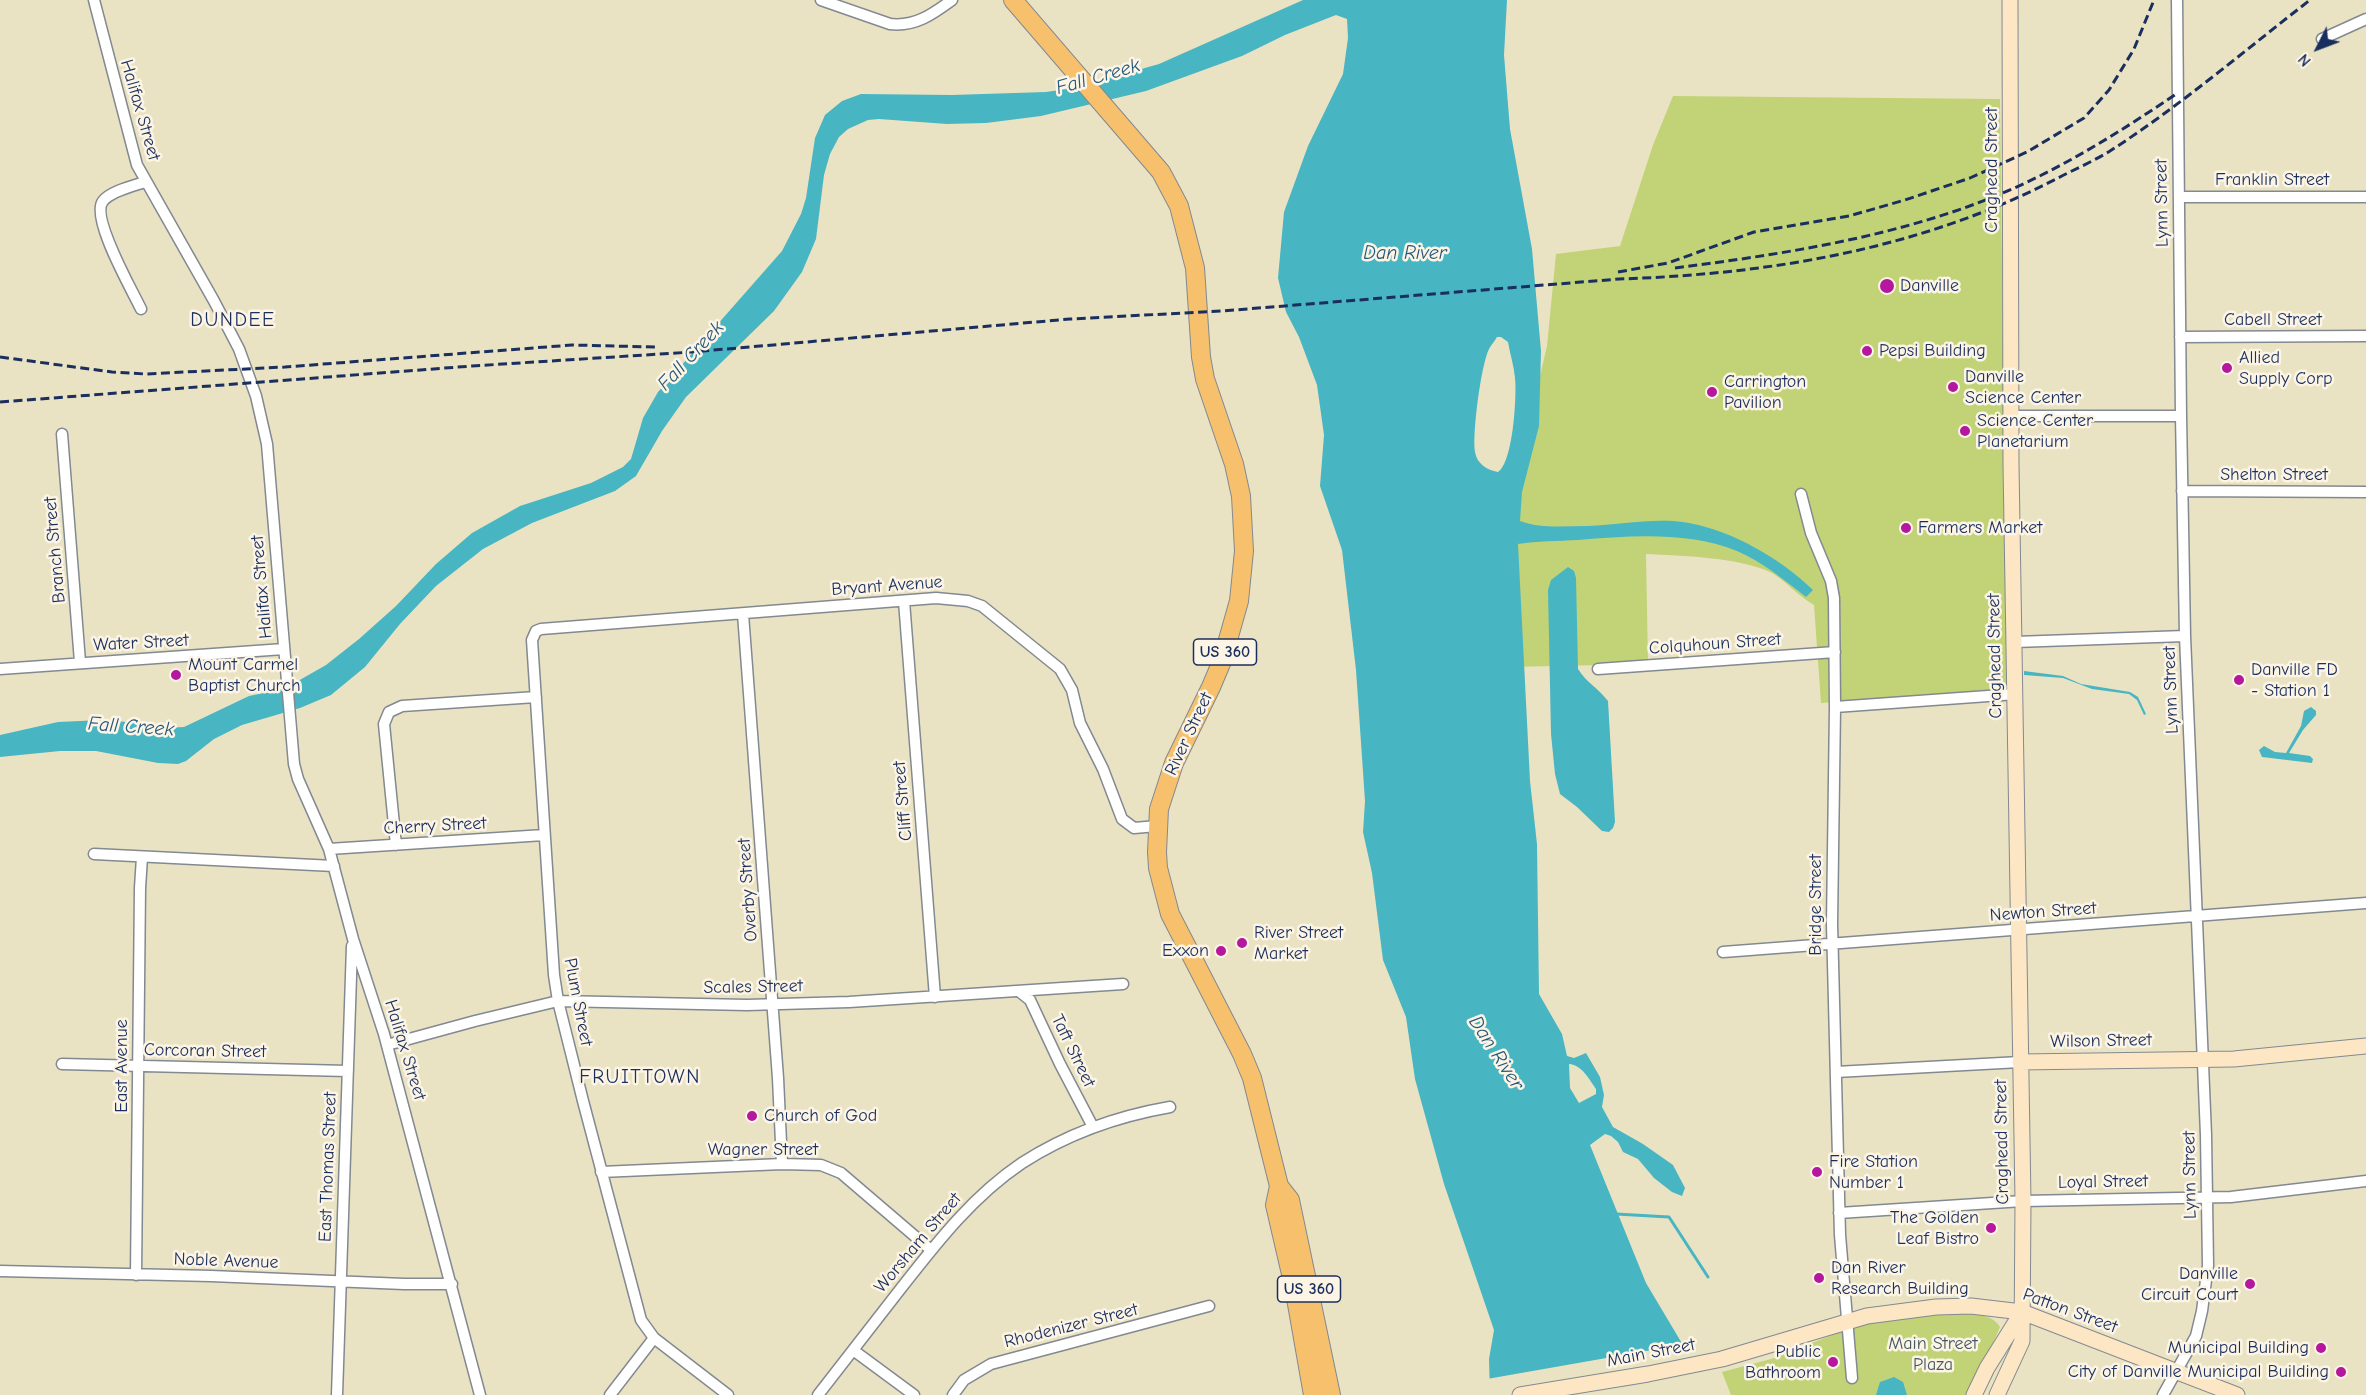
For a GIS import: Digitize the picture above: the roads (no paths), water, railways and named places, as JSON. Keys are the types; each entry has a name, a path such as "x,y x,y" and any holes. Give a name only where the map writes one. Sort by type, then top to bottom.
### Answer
{"main road":[{"name":"River Street","path":"1013,0 1161,172 1186,225 1195,268 1201,357 1205,379 1234,464 1241,496 1244,527 1243,573 1233,627 1211,687 1172,771 1159,809 1158,868 1170,914 1252,1078 1279,1186 1290,1200 1331,1395"},
{"name":"Craghead Street","path":"1997,1395 2022,1341 2023,1201 2011,416 2010,0"},
{"name":"Wilson Street","path":"2020,1062 2234,1059 2366,1046"},
{"name":"River Street","path":"1279,1186 1275,1205 1294,1287 1313,1395"},
{"name":"Patton Street","path":"1788,1340 1847,1321 1900,1310 1971,1306 2022,1312 2237,1395"},
{"path":"1974,1395 1987,1368 2022,1312"},
{"name":"Main Street","path":"1520,1395 1648,1374 1741,1354 1788,1340"}],"street":[{"name":"Halifax Street","path":"94,0 130,146 145,182 239,349 256,396 267,444 291,736 298,779 329,849 353,939 387,1045 480,1395"},
{"path":"821,0 890,24 900,25 924,18 952,0"},
{"name":"Lynn Street","path":"2163,1395 2196,1336 2208,1265 2203,1059 2185,636 2177,0"},
{"path":"2322,39 2366,19"},
{"path":"141,309 101,227 99,208 105,199 145,182"},
{"name":"Franklin Street","path":"2179,197 2366,197"},
{"name":"Cabell Street","path":"2180,337 2366,336"},
{"path":"2011,416 2181,416"},
{"name":"Branch Street","path":"62,434 80,662"},
{"name":"Shelton Street","path":"2182,491 2366,492"},
{"name":"Bridge Street","path":"1801,494 1811,533 1831,581 1834,598 1832,944 1839,1213 1852,1378"},
{"name":"Bryant Avenue","path":"564,627 936,598 968,601 991,612 1018,637 1051,661 1067,679 1080,723 1103,769 1122,819 1134,828 1157,826"},
{"name":"Cliff Street","path":"904,602 935,997"},
{"name":"Overby Street","path":"743,614 773,1004 782,1164"},
{"name":"Plum Street","path":"564,627 541,629 532,640 554,975 558,1001 639,1313 647,1330 654,1338 728,1395"},
{"path":"2014,642 2185,636"},
{"name":"Water Street","path":"0,669 284,650"},
{"name":"Colquhoun Street","path":"1598,669 1835,652"},
{"path":"1835,707 2016,694"},
{"path":"396,844 385,717 394,708 536,698"},
{"name":"Cherry Street","path":"329,849 544,835"},
{"path":"94,854 334,866"},
{"name":"East Avenue","path":"136,1275 142,857"},
{"name":"Newton Street","path":"1723,952 2366,903"},
{"name":"East Thomas Street","path":"337,1395 353,939"},
{"name":"Scales Street","path":"387,1045 558,1001 773,1004 935,997 1123,984"},
{"name":"Taft Street","path":"1020,992 1030,1000 1093,1127"},
{"name":"Wilson Street","path":"1836,1072 2020,1062"},
{"name":"Corcoran Street","path":"62,1064 348,1071"},
{"name":"Worsham Street","path":"818,1395 931,1250 972,1203 1000,1179 1044,1150 1093,1127 1128,1115 1170,1107"},
{"name":"Wagner Street","path":"601,1172 782,1164 820,1165 841,1173 931,1250"},
{"name":"Loyal Street","path":"1839,1213 2023,1201 2207,1198 2366,1181"},
{"name":"Noble Avenue","path":"0,1271 452,1284"},
{"name":"Rhodenizer Street","path":"953,1395 964,1380 991,1364 1209,1306"},
{"path":"610,1395 654,1338"},
{"path":"853,1350 914,1395"}],"water":[{"name":"Dan River","path":"1303,0 1507,0 1504,55 1510,129 1532,249 1541,351 1539,426 1522,492 1520,521 1562,527 1677,521 1706,527 1756,548 1813,590 1806,597 1747,555 1698,540 1638,536 1518,544 1530,781 1537,844 1539,994 1562,1034 1567,1056 1574,1058 1586,1053 1600,1077 1604,1095 1602,1107 1613,1127 1673,1165 1685,1188 1682,1196 1672,1192 1654,1178 1638,1159 1623,1152 1618,1142 1611,1136 1605,1134 1590,1145 1646,1283 1705,1382 1490,1395 1489,1359 1494,1330 1444,1184 1415,1079 1406,1017 1383,960 1372,873 1363,832 1365,801 1356,670 1342,550 1320,486 1324,435 1317,385 1299,337 1286,312 1278,278 1284,212 1308,146 1343,74 1348,38 1347,19 1336,15 1285,35 1242,56 1146,91 1041,116 986,123 947,124 879,119 868,120 848,129 839,137 830,154 824,175 816,239 802,272 774,311 686,397 662,431 636,476 615,491 532,523 483,549 436,586 400,624 365,667 331,695 300,708 242,725 214,739 186,761 178,764 158,763 96,751 60,751 0,757 0,735 58,722 102,720 152,724 163,728 184,727 249,696 284,689 326,665 359,639 396,606 436,564 472,533 520,506 591,483 623,467 631,459 643,418 658,392 782,251 801,214 806,198 815,138 825,115 842,101 861,94 952,95 1046,92 1074,88 1159,64","holes":["1497,337 1508,342 1515,387 1510,443 1503,466 1498,472 1480,463 1476,456 1474,443 1483,369 1489,349","1569,1064 1585,1073 1596,1089 1596,1094 1579,1103 1570,1088"]},
{"path":"1568,567 1574,571 1576,578 1578,669 1608,701 1615,822 1609,832 1602,831 1560,794 1555,774 1551,734 1548,590 1551,580"},
{"path":"2024,671 2063,676 2081,684 2130,692 2138,697 2146,714 2144,715 2137,700 2129,694 2092,689 2063,678 2024,675"},
{"path":"2311,707 2316,711 2316,715 2303,730 2289,753 2310,756 2313,759 2312,763 2262,757 2259,750 2264,746 2275,752 2286,753 2301,726 2304,711"},
{"path":"1894,1377 1903,1382 1907,1395 1876,1395 1880,1382"}],"waterway":[{"path":"1616,1214 1669,1217 1708,1277"}],"railway":[{"path":"1618,272 1668,263 1754,232 1849,216 1905,200 1970,178 2027,152 2084,118 2109,90 2134,49 2154,0"},
{"path":"0,402 472,366 692,352 1070,319 1222,311 1676,276 1789,264 1899,240 1953,223 2006,203 2091,162 2162,116 2310,0"},
{"path":"1675,268 1757,257 1839,242 1880,233 1959,210 2021,185 2067,162 2176,94"},
{"path":"0,357 112,372 145,374 285,367 572,345 655,347"}],"place":[{"name":"Danville","path":"1887,286"},
{"name":"Pepsi Building","path":"1867,351"},
{"name":"Allied Supply Corp","path":"2227,368"},
{"name":"Danville Science Center","path":"1953,387"},
{"name":"Carrington Pavilion","path":"1712,392"},
{"name":"Science Center Planetarium","path":"1965,431"},
{"name":"Farmers Market","path":"1906,528"},
{"name":"Mount Carmel Baptist Church","path":"176,675"},
{"name":"Danville FD - Station 1","path":"2239,680"},
{"name":"River Street Market","path":"1242,943"},
{"name":"Exxon","path":"1221,951"},
{"name":"Church of God","path":"752,1116"},
{"name":"Fire Station Number 1","path":"1817,1172"},
{"name":"The Golden Leaf Bistro","path":"1991,1228"},
{"name":"Dan River Research Building","path":"1819,1278"},
{"name":"Danville Circuit Court","path":"2250,1284"},
{"name":"Municipal Building","path":"2321,1348"},
{"name":"Public Bathroom","path":"1833,1362"},
{"name":"City of Danville Municipal Building","path":"2341,1372"}],"district":[{"name":"DUNDEE","path":"233,320"},
{"name":"FRUITTOWN","path":"640,1077"}],"water label":[{"name":"Fall Creek","path":"1098,77"},
{"name":"Fall Creek","path":"691,356"},
{"name":"Fall Creek","path":"131,727"}],"park label":[{"name":"Main Street Plaza","path":"1933,1354"}]}
